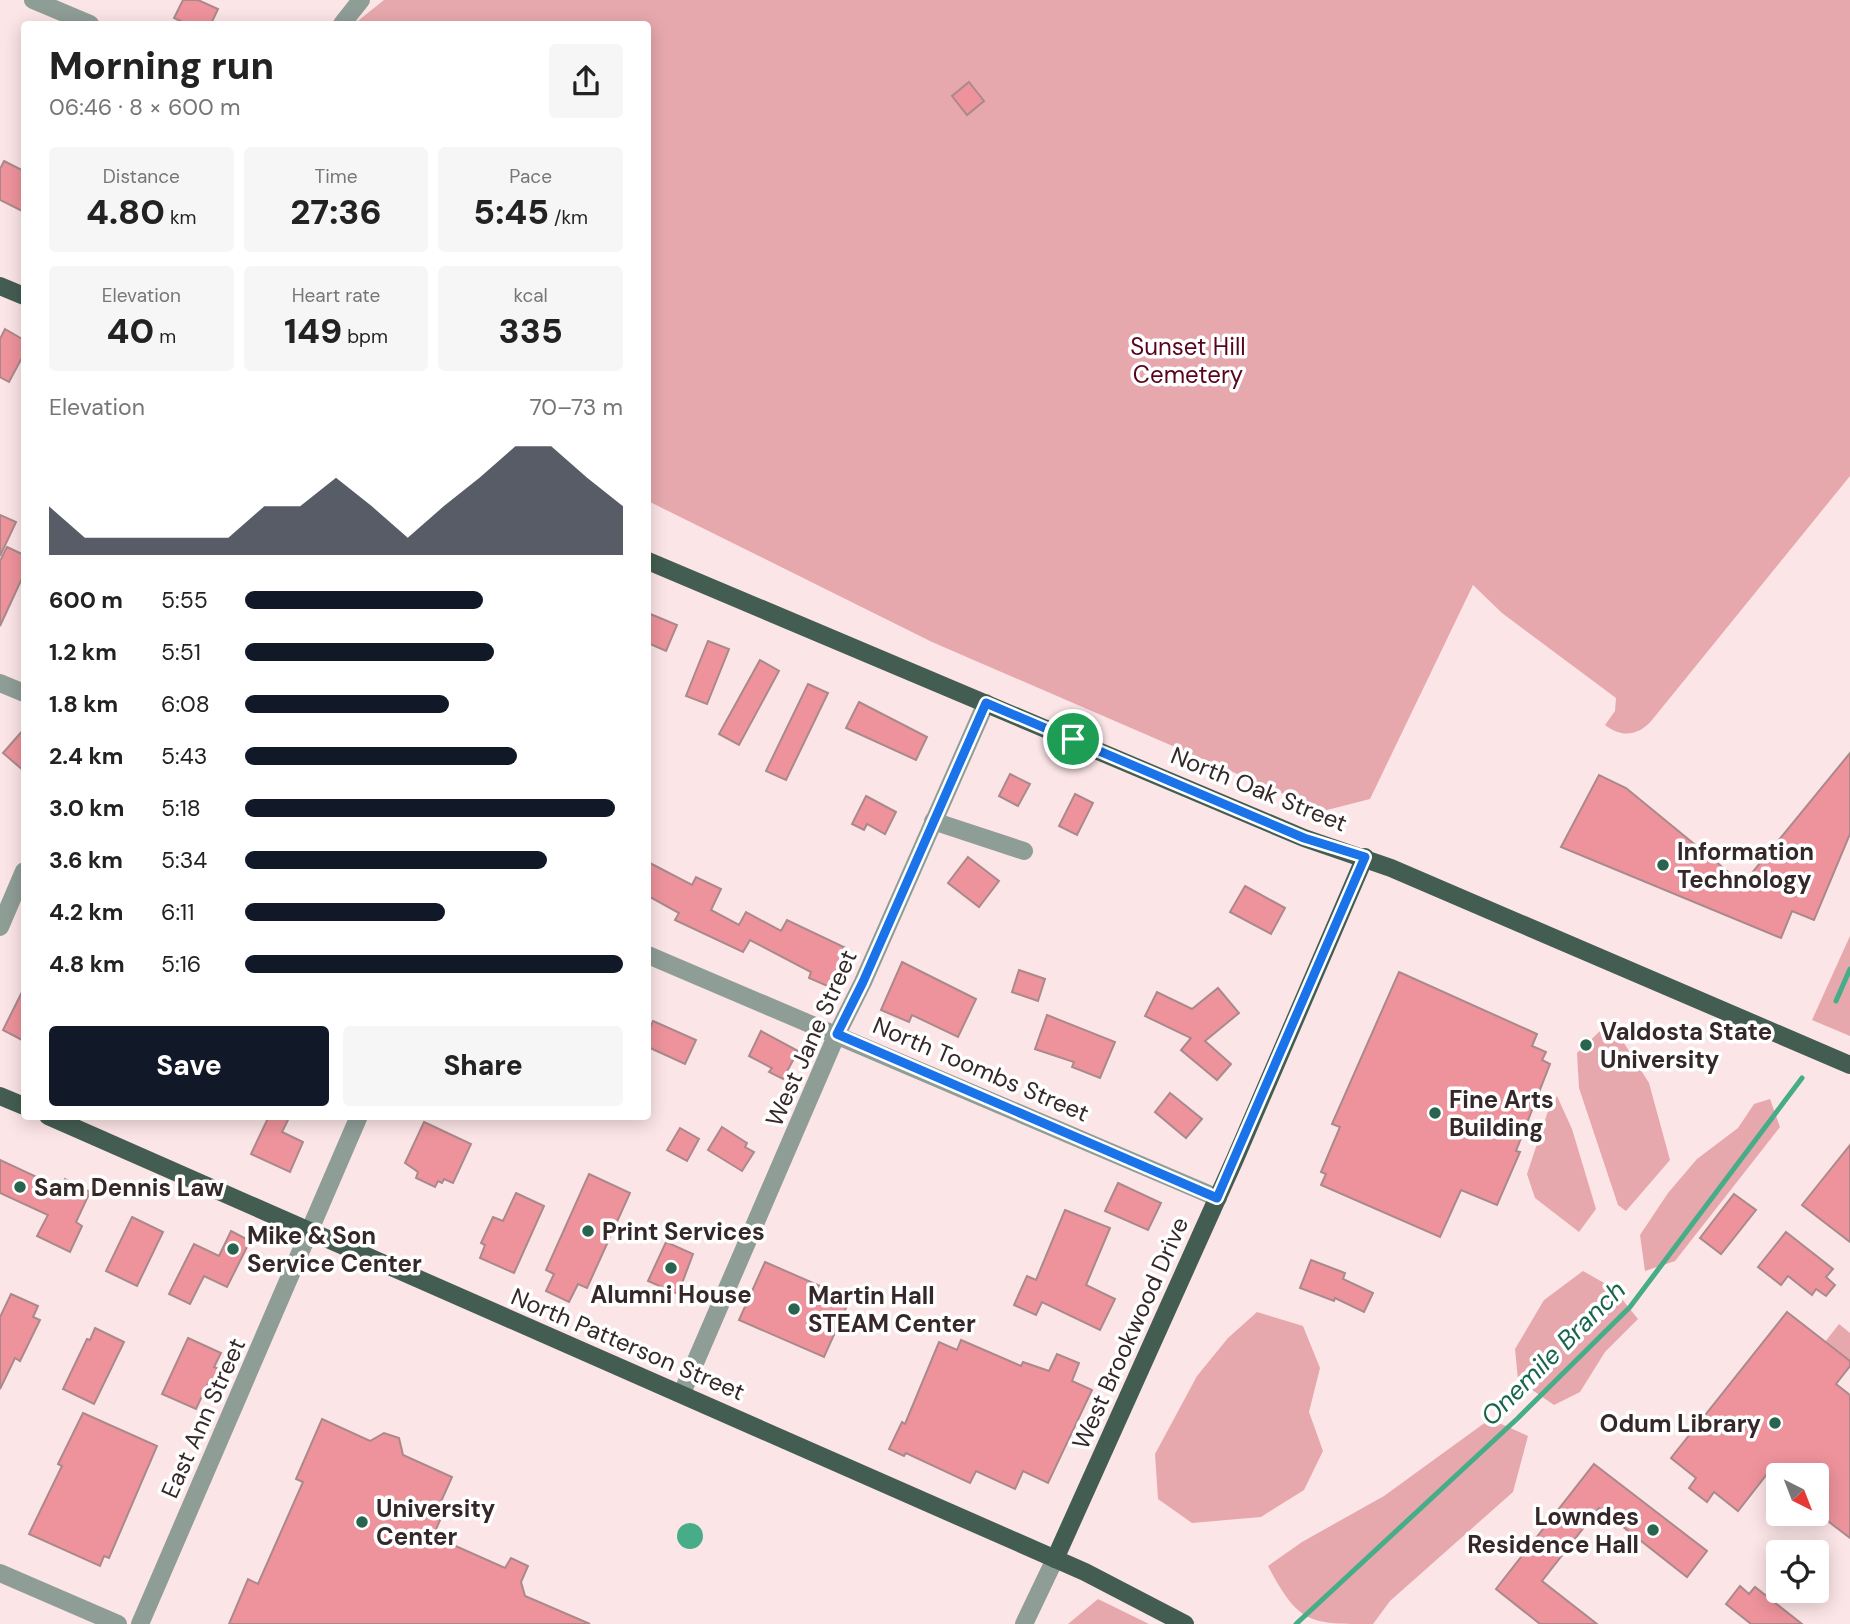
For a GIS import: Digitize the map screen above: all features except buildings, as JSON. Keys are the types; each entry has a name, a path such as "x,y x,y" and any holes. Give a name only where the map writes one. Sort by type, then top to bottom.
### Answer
{"main road":[{"path":"0,286 21,295"},
{"name":"North Oak Street","path":"651,562 1304,838 1365,857 1850,1065"},
{"name":"West Brookwood Drive","path":"1055,1559 1217,1198 1365,857"},
{"path":"0,1096 21,1105"},
{"name":"North Patterson Street","path":"57,1120 1055,1559 1185,1624"}],"street":[{"path":"33,0 83,21"},
{"path":"344,21 361,0"},
{"path":"0,683 21,692"},
{"name":"West Jane Street","path":"682,1393 837,1034 863,982 986,703"},
{"path":"933,821 1024,851"},
{"path":"0,928 21,878"},
{"name":"North Toombs Street","path":"651,956 1217,1198"},
{"name":"East Ann Street","path":"140,1624 357,1120"},
{"path":"1024,1624 1055,1559"},
{"path":"0,1573 118,1624"}],"green space":[{"name":"Sunset Hill Cemetery","path":"384,0 1850,0 1850,476 1652,720 1635,732 1618,732 1605,725 1615,711 1616,698 1502,613 1473,585 1370,799 1323,811 932,642 651,502 651,21 358,21"},
{"path":"1850,936 1850,1036 1812,1020"},
{"path":"1600,1031 1624,1043 1649,1083 1670,1160 1626,1211 1618,1205 1579,1088 1577,1053"},
{"path":"1557,1096 1572,1129 1596,1209 1579,1232 1535,1198 1527,1174 1548,1111"},
{"path":"1770,1099 1780,1127 1675,1261 1645,1271 1640,1235 1668,1193 1697,1159 1738,1128 1754,1104"},
{"path":"1583,1271 1613,1288 1638,1319 1605,1352 1580,1392 1554,1405 1518,1380 1515,1349 1544,1300"},
{"path":"1257,1312 1303,1326 1320,1368 1309,1412 1323,1451 1304,1490 1261,1517 1192,1523 1158,1499 1155,1454 1197,1376 1228,1338"},
{"path":"1839,1324 1850,1333 1850,1361 1825,1342"},
{"path":"1490,1419 1528,1436 1513,1492 1390,1601 1373,1624 1320,1621 1308,1617 1288,1600 1268,1566 1302,1542 1384,1496"},
{"path":"1098,1599 1149,1624 1068,1624"}],"shaded area":[{"path":"690,1523 699,1527 703,1536 699,1545 690,1549 681,1545 677,1536 681,1527"}],"waterway":[{"name":"Onemile Branch","path":"1836,1001 1850,969"},
{"name":"Onemile Branch","path":"1296,1624 1518,1418 1630,1307 1802,1078"}],"place":[{"name":"Information Technology","path":"1663,865"},
{"name":"Valdosta State University","path":"1586,1045"},
{"name":"Fine Arts Building","path":"1435,1113"},
{"name":"Sam Dennis Law","path":"20,1187"},
{"name":"Print Services","path":"588,1231"},
{"name":"Mike & Son Service Center","path":"233,1249"},
{"name":"Alumni House","path":"671,1268"},
{"name":"Martin Hall STEAM Center","path":"794,1309"},
{"name":"Odum Library","path":"1775,1423"},
{"name":"University Center","path":"362,1522"},
{"name":"Lowndes Residence Hall","path":"1653,1530"}],"route":[{"path":"986,703 1073,739 1304,838 1365,857 1217,1198 837,1034 863,982 986,703"}]}
